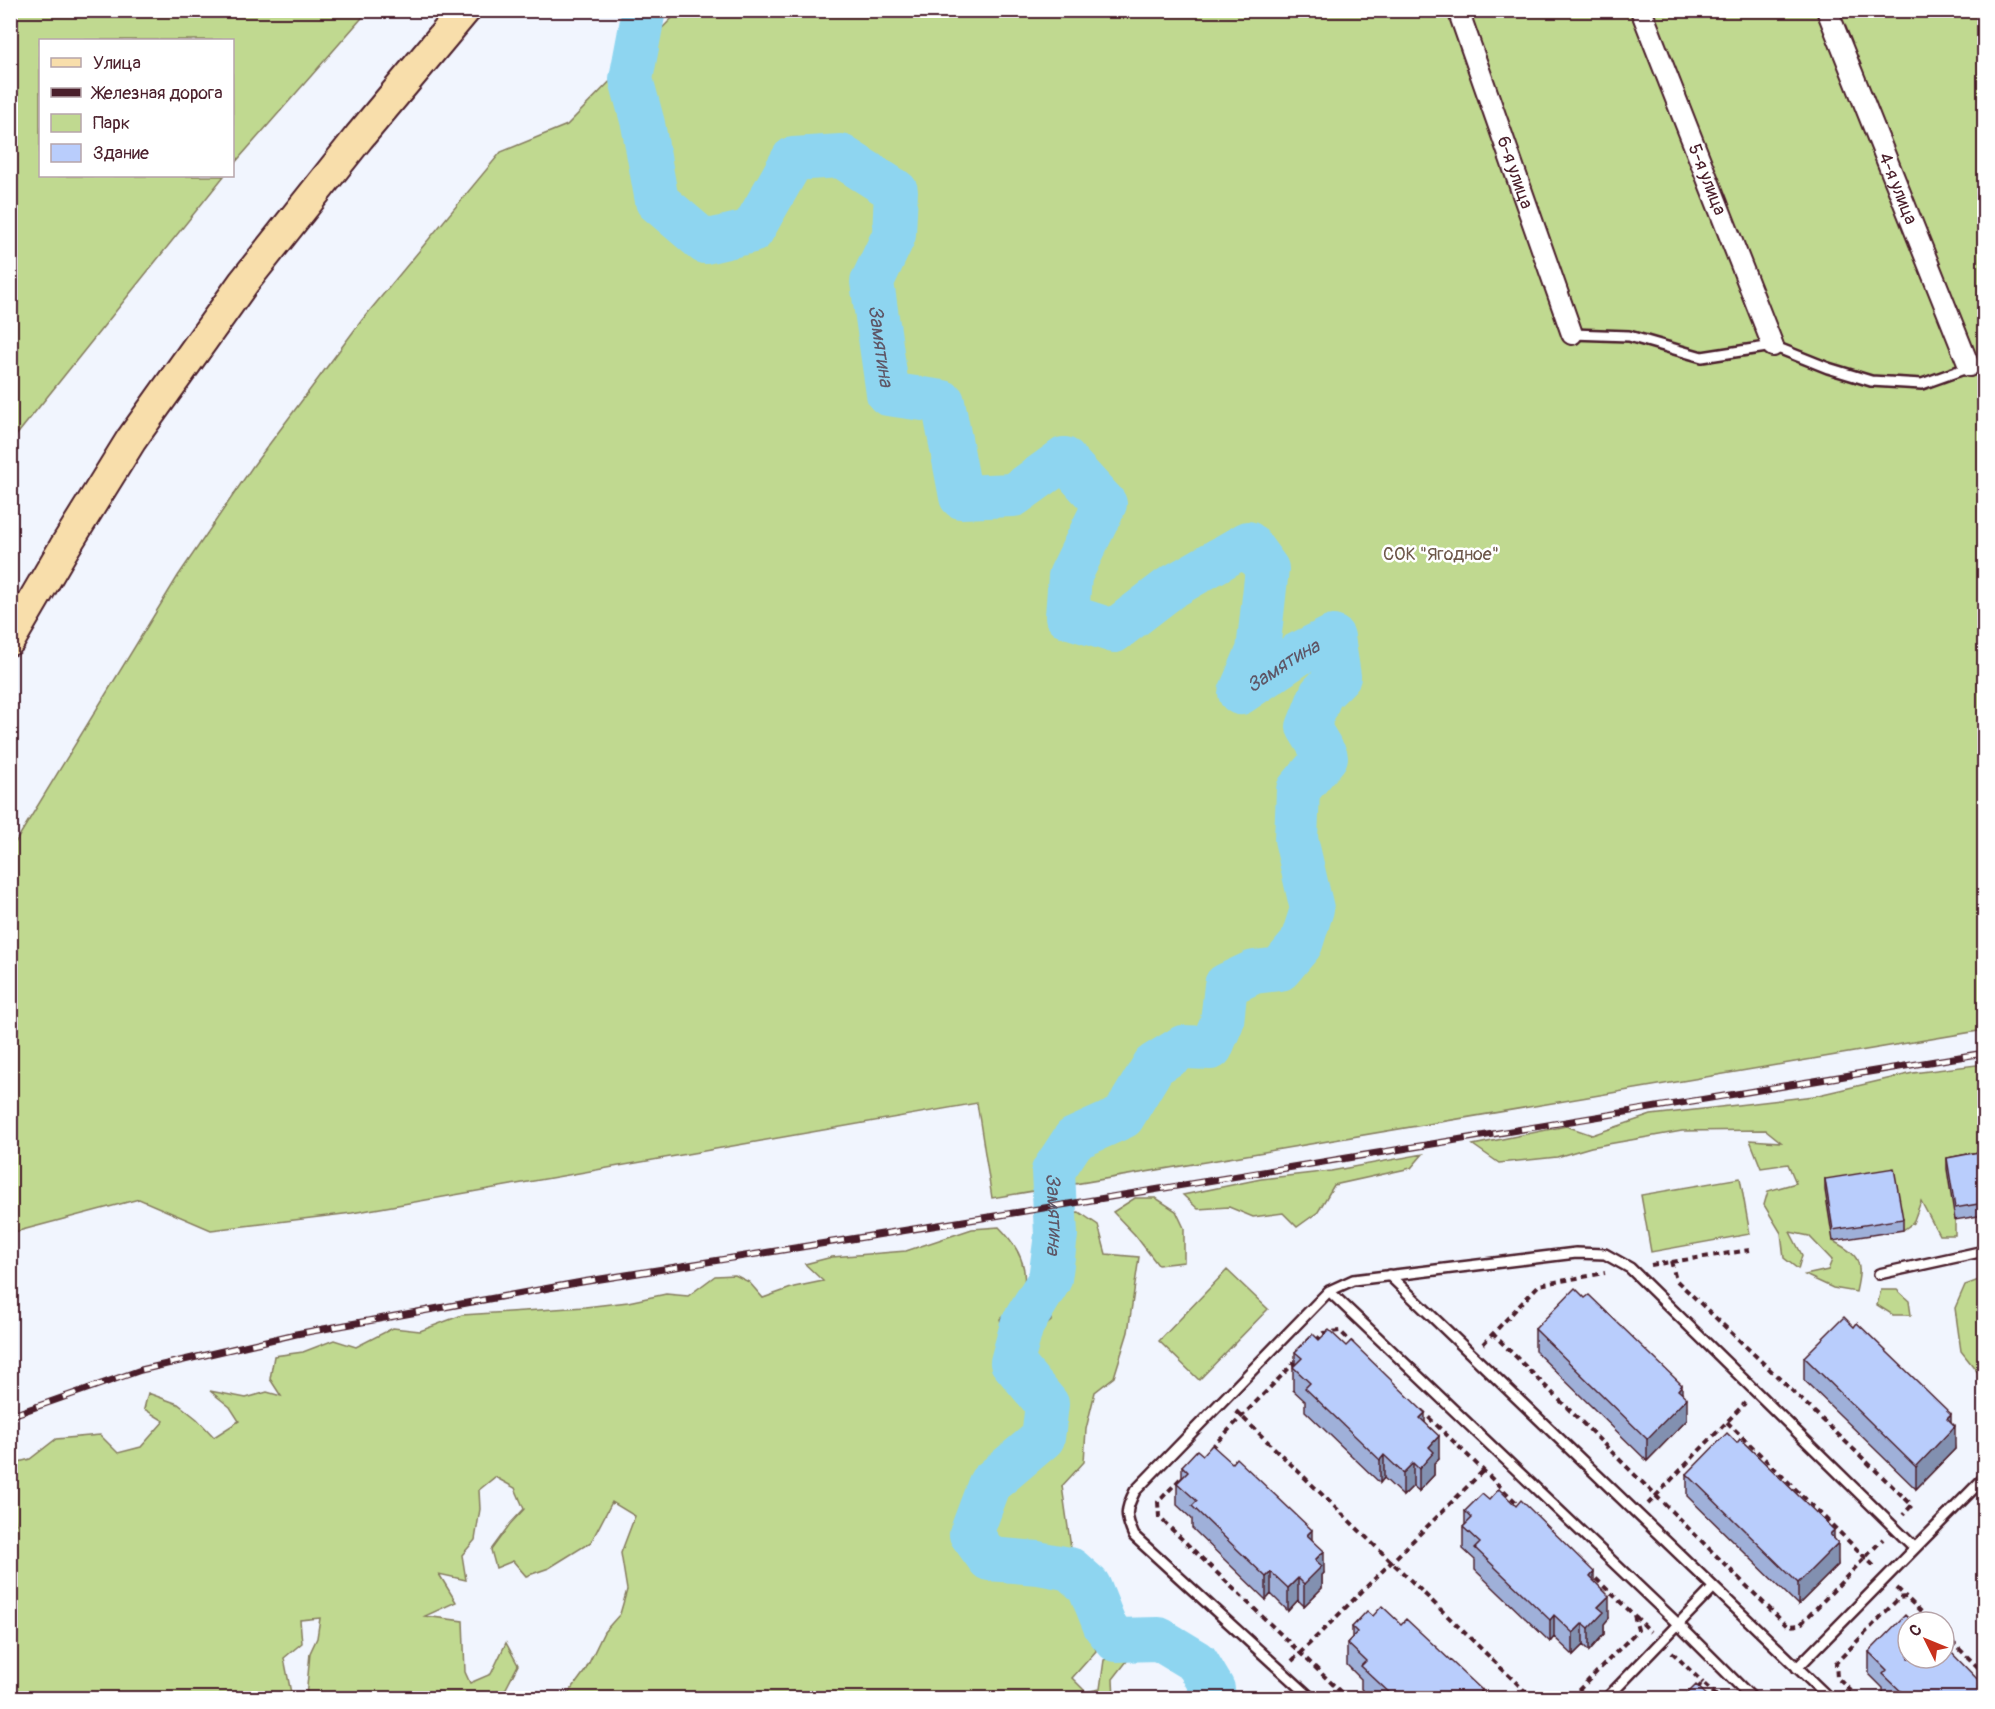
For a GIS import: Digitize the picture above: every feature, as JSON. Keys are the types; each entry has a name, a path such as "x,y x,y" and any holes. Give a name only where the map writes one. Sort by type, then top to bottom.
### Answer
{"main road":[{"path":"10,640 131,440 244,282 359,137 465,10"}],"street":[{"name":"6-я улица","path":"1458,10 1572,334"},
{"name":"5-я улица","path":"1641,10 1773,346"},
{"name":"4-я улица","path":"1827,10 1977,364"}],"lane":[{"path":"1572,334 1629,336 1702,357 1773,346 1828,368 1871,381 1922,384 1977,364"},
{"path":"1879,1274 1984,1251"},
{"path":"1311,1698 1300,1694 1281,1671 1134,1536 1127,1520 1127,1506 1135,1491 1329,1291 1353,1280 1576,1253 1605,1254 1630,1268 1915,1548"},
{"path":"1389,1275 1829,1698"},
{"path":"1329,1291 1752,1698"},
{"path":"1797,1668 1984,1478"},
{"path":"1607,1698 1713,1588"}],"path":[{"path":"1492,1334 1787,1626 1800,1625 1866,1558 1912,1505 1676,1280 1671,1261"},
{"path":"1315,1341 1323,1333 1340,1331 1357,1347"},
{"path":"1204,1455 1299,1358"},
{"path":"1637,1515 1756,1392"},
{"path":"1224,1399 1532,1698"},
{"path":"1416,1405 1525,1511"},
{"path":"1727,1422 1920,1610"},
{"path":"1281,1671 1499,1454"},
{"path":"1181,1479 1158,1502 1159,1517 1347,1698"},
{"path":"1571,1698 1638,1630 1634,1615 1584,1567"},
{"path":"1859,1698 1837,1678 1836,1663 1899,1598 1906,1597"},
{"path":"1956,1646 1984,1673"},
{"path":"1695,1691 1703,1683 1719,1698"}],"green space":[{"path":"11,10 368,11 234,164 234,39 39,39 39,177 223,177 11,442"},
{"name":"СОК \"Ягодное\"","path":"679,11 1984,11 1984,1030 992,1198 977,1103 352,1213 211,1230 139,1199 11,1233 10,851 178,576 253,466 362,320 501,152 567,125"},
{"path":"1984,1064 1984,1163 1955,1220 1955,1235 1939,1235 1921,1201 1913,1223 1903,1230 1894,1179 1833,1241 1849,1251 1857,1260 1859,1273 1856,1292 1833,1288 1805,1275 1828,1270 1832,1260 1809,1236 1790,1232 1802,1255 1798,1269 1784,1258 1781,1233 1764,1205 1768,1191 1796,1183 1788,1164 1761,1168 1750,1140 1781,1142 1766,1130 1682,1131 1591,1147 1557,1157 1499,1163 1473,1145 1566,1126 1592,1135 1651,1115 1814,1096 1913,1073"},
{"path":"1423,1154 1411,1168 1334,1185 1318,1212 1297,1227 1283,1213 1253,1217 1229,1207 1198,1209 1183,1195 1261,1179 1331,1171"},
{"path":"1740,1178 1750,1234 1651,1252 1641,1195"},
{"path":"1135,1198 1156,1198 1176,1211 1184,1228 1184,1262 1158,1265 1135,1235 1113,1212"},
{"path":"1079,1212 1098,1225 1106,1254 1139,1257 1128,1332 1114,1377 1095,1392 1086,1429 1084,1462 1062,1486 1072,1555 1073,1581 1088,1613 1096,1651 1072,1678 1086,1692 1100,1689 1104,1660 1138,1647 1113,1679 1114,1698 565,1698 585,1671 604,1632 620,1614 627,1590 621,1553 635,1516 612,1502 591,1542 549,1568 526,1576 513,1561 496,1568 491,1550 524,1509 515,1488 495,1477 479,1490 480,1509 475,1540 462,1555 466,1580 439,1574 456,1602 425,1616 463,1621 465,1672 470,1683 491,1674 506,1643 518,1665 501,1698 306,1698 310,1653 317,1638 320,1618 300,1620 302,1643 284,1658 292,1698 11,1698 10,1525 16,1524 11,1506 11,1464 30,1459 56,1439 100,1435 118,1453 141,1447 164,1421 144,1409 148,1393 178,1404 214,1437 239,1421 230,1407 210,1391 246,1398 267,1392 281,1396 270,1379 274,1356 303,1352 334,1340 356,1347 393,1328 420,1331 462,1315 585,1307 628,1302 666,1294 688,1296 715,1276 735,1275 749,1282 763,1298 794,1287 823,1281 805,1264 832,1257 906,1251 972,1229 999,1227 1018,1251 1025,1279 1020,1299 1000,1319 1006,1340 1029,1339 1051,1321 1053,1294 1035,1262 1067,1240 1040,1232 1051,1213"},
{"path":"1227,1270 1268,1309 1199,1380 1159,1341"},
{"path":"1984,1278 1984,1380 1961,1351 1955,1308 1965,1285"},
{"path":"1881,1290 1897,1290 1909,1301 1911,1315 1893,1315 1877,1305"}],"building":[{"path":"1984,1151 1984,1203 1955,1208 1947,1158"},
{"path":"1894,1168 1903,1219 1833,1230 1825,1179"},
{"path":"1575,1288 1585,1298 1589,1295 1682,1385 1678,1390 1687,1398 1647,1439 1535,1329"},
{"path":"1844,1317 1854,1327 1857,1323 1951,1414 1947,1418 1955,1426 1916,1467 1804,1357"},
{"path":"1329,1330 1346,1346 1351,1341 1425,1413 1420,1418 1439,1436 1429,1447 1434,1452 1419,1469 1413,1463 1403,1473 1384,1455 1380,1460 1305,1388 1310,1383 1293,1367 1302,1358 1295,1352 1313,1334 1319,1340"},
{"path":"1727,1433 1737,1443 1740,1439 1834,1530 1830,1534 1838,1543 1798,1583 1687,1474"},
{"path":"1212,1445 1232,1463 1236,1458 1312,1530 1307,1535 1324,1551 1315,1560 1322,1566 1304,1584 1298,1578 1288,1588 1271,1572 1266,1577 1192,1506 1197,1501 1177,1483 1188,1472 1182,1466 1197,1450 1203,1455"},
{"path":"1499,1489 1516,1506 1521,1500 1594,1572 1590,1577 1609,1596 1598,1607 1604,1612 1589,1628 1583,1623 1573,1633 1554,1615 1550,1620 1475,1548 1480,1543 1463,1527 1472,1518 1465,1511 1482,1494 1489,1500"},
{"path":"1382,1606 1401,1624 1406,1619 1482,1690 1477,1695 1480,1698 1395,1698 1361,1666 1366,1661 1347,1643 1357,1632 1352,1627 1367,1611 1373,1616"},
{"path":"1896,1624 1896,1670 1956,1670 1956,1657 1984,1686 1984,1698 1908,1698 1883,1674 1887,1670 1869,1652"},
{"path":"1696,1685 1710,1698 1683,1698"}],"waterway":[{"name":"Замятина","path":"644,10 631,79 643,124 657,201 705,242 752,231 793,159 841,156 896,191 894,235 872,282 888,394 943,402 961,497 1014,495 1064,459 1105,504 1070,576 1067,616 1114,631 1170,588 1248,543 1267,569 1258,651 1240,693 1298,654 1333,637 1339,676 1321,694 1308,727 1326,757 1298,790 1296,839 1312,909 1301,944 1280,969 1254,972 1226,985 1222,1022 1211,1048 1183,1047 1154,1065 1123,1117 1074,1139 1053,1171 1056,1235 1050,1279 1022,1325 1012,1362 1047,1404 1043,1438 990,1483 971,1534 989,1559 1038,1563 1070,1569 1089,1586 1105,1626 1116,1640 1159,1639 1197,1662 1213,1689 1212,1698"}],"railway":[{"path":"10,1416 141,1370 296,1334 582,1282 1984,1053"}]}
